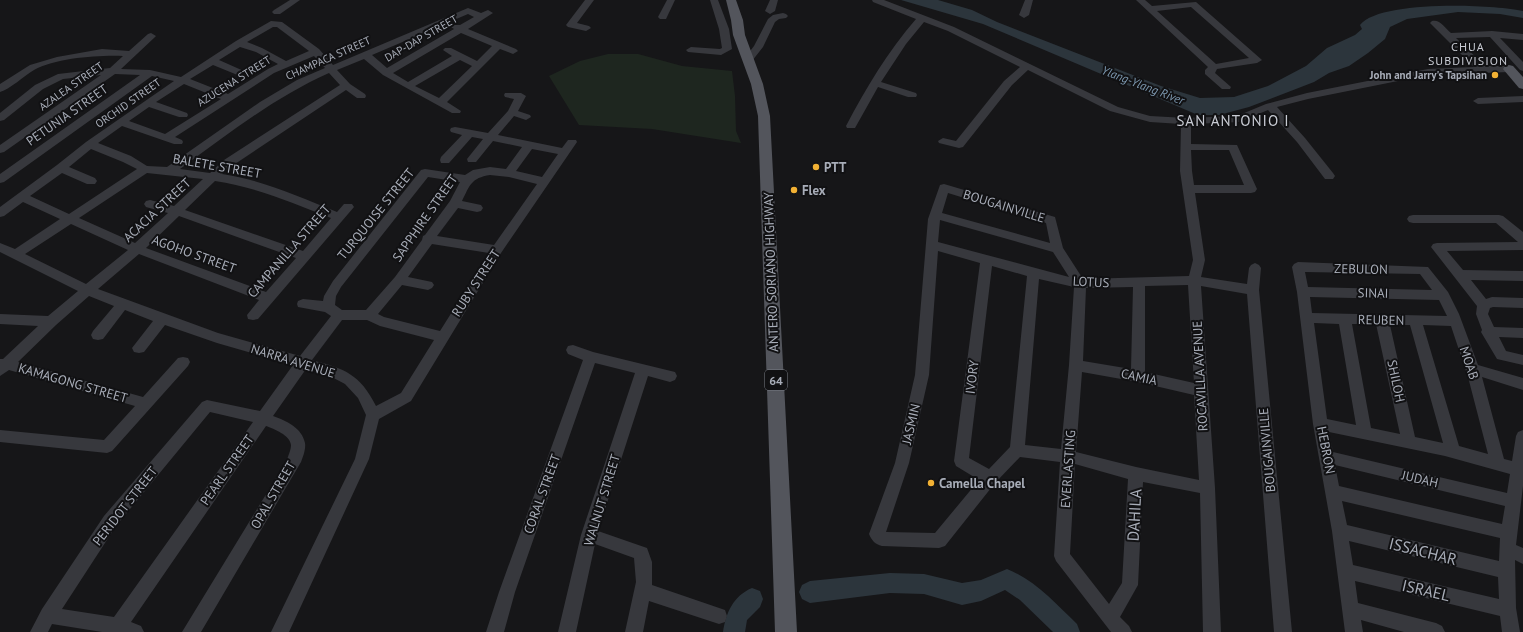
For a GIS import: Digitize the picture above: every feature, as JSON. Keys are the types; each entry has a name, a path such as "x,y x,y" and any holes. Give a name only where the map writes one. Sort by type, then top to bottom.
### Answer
{"main road":[{"name":"ANTERO SORIANO HIGHWAY","path":"721,0 729,21 739,35 749,59 758,91 765,135 786,632"},
{"name":"ANTERO SORIANO HIGHWAY","path":"730,0 737,20 739,35"},
{"path":"1509,69 1523,69"},
{"path":"1509,69 1523,85"}],"street":[{"path":"277,12 296,0"},
{"path":"586,28 571,25 590,0"},
{"path":"663,17 671,0"},
{"path":"691,50 721,52 727,49 724,29 714,0"},
{"path":"770,11 774,0"},
{"path":"876,0 951,29 1114,109 1150,119 1186,121 1239,119 1270,106 1307,96 1428,72 1509,69"},
{"path":"1024,15 1029,0"},
{"path":"1140,0 1214,67"},
{"path":"1151,9 1193,4 1257,60 1214,67 1210,70 1210,74 1226,87"},
{"name":"DAP-DAP STREET","path":"386,73 486,15 468,12"},
{"name":"CHAMPACA STREET","path":"168,171 264,104 300,82 443,21 468,12"},
{"path":"749,59 758,47 771,20 776,16 783,16"},
{"path":"851,126 875,83 910,32 923,18"},
{"path":"443,21 461,30 513,50"},
{"name":"ORCHID STREET","path":"0,213 121,122 254,33 275,23 279,24 316,51"},
{"path":"1436,23 1482,69"},
{"path":"1449,36 1492,34 1523,37"},
{"path":"1492,34 1523,69"},
{"name":"AZALEA STREET","path":"0,150 113,71 151,36"},
{"path":"239,43 259,50 284,64"},
{"path":"440,103 498,45"},
{"path":"448,50 478,65"},
{"path":"316,51 346,86 361,96"},
{"name":"AZUCENA STREET","path":"168,137 258,78 284,64 316,51"},
{"path":"0,89 33,67 60,59 102,52 132,54"},
{"path":"365,54 386,73 456,111"},
{"path":"408,86 459,56"},
{"path":"212,61 243,74"},
{"path":"942,141 959,145 1008,83 1027,66"},
{"path":"0,118 39,87 61,76 113,71 150,73 184,80 228,98"},
{"name":"PETUNIA STREET","path":"0,179 150,73"},
{"path":"875,83 912,95"},
{"name":"ACACIA STREET","path":"2,366 51,321 136,249 228,163 346,86"},
{"path":"472,159 512,112 521,96 509,96"},
{"path":"1478,101 1523,99"},
{"path":"148,103 183,115"},
{"path":"1270,106 1300,140 1328,176"},
{"path":"512,112 526,117"},
{"name":"ROCAVILLA AVENUE","path":"1186,121 1186,171 1198,260 1194,280 1207,488 1212,632"},
{"path":"121,122 168,137 178,142"},
{"path":"455,130 564,152"},
{"path":"445,160 469,133"},
{"name":"RUBY STREET","path":"373,415 406,397 496,250 572,142"},
{"name":"BALETE STREET","path":"90,144 127,159 145,169 235,180 270,190 339,217"},
{"path":"509,173 529,145"},
{"path":"1186,147 1233,147 1251,189 1188,189"},
{"path":"61,168 91,181"},
{"path":"16,254 145,169"},
{"name":"SAPPHIRE STREET","path":"369,315 399,280 427,239 455,203 467,179 477,173 490,171 509,173 545,182"},
{"name":"TURQUOISE STREET","path":"333,311 330,296 337,284 425,173 467,179"},
{"name":"BOUGAINVILLE","path":"932,245 935,215 944,188 1051,220 1057,250 1080,284"},
{"name":"AGOHO STREET","path":"22,197 136,249 268,298"},
{"path":"455,203 477,208"},
{"path":"150,204 177,211 305,256"},
{"name":"CAMPANILLA STREET","path":"253,315 348,207"},
{"path":"935,215 1057,250"},
{"path":"1413,219 1499,219 1523,239"},
{"path":"427,239 496,250"},
{"name":"LOTUS","path":"932,245 1033,273 1080,284 1194,280 1253,290"},
{"name":"JASMIN","path":"932,245 922,375 902,463 877,534 882,539 939,541 990,478"},
{"path":"1484,305 1437,247 1523,246"},
{"name":"NARRA AVENUE","path":"0,247 87,290 162,319 217,338 330,370 350,380 363,394 373,415"},
{"name":"IVORY","path":"987,260 961,461 990,478"},
{"name":"ZEBULON","path":"1298,267 1424,270"},
{"name":"HEBRON","path":"1298,267 1304,292 1320,424 1334,492 1354,632"},
{"name":"BOUGAINVILLE","path":"1254,268 1253,290 1283,632"},
{"name":"MOAB","path":"1424,270 1442,295 1456,321 1472,369 1497,462"},
{"path":"990,478 1017,450 1033,273"},
{"path":"1459,275 1523,276"},
{"path":"399,280 428,285"},
{"path":"1138,376 1139,283"},
{"name":"EVERLASTING","path":"1080,284 1076,365 1068,456 1062,556 1110,619 1123,632"},
{"name":"SINAI","path":"1304,292 1442,295"},
{"path":"1484,305 1492,302 1523,303"},
{"path":"98,335 124,304"},
{"path":"303,304 333,311 369,315 380,321 442,337"},
{"path":"1484,305 1482,314 1488,332 1502,355 1523,360"},
{"name":"PEARL STREET","path":"118,626 302,363 333,311"},
{"name":"REUBEN","path":"1306,318 1345,320 1456,321"},
{"path":"0,319 51,321"},
{"path":"139,348 162,319"},
{"path":"1345,320 1365,433"},
{"name":"SHILOH","path":"1382,320 1409,443"},
{"path":"1415,321 1453,452"},
{"path":"1488,332 1523,333"},
{"path":"573,350 591,357 670,376"},
{"name":"CORAL STREET","path":"495,632 507,592 591,357"},
{"path":"0,436 107,447 183,362"},
{"name":"CAMIA","path":"1076,365 1138,376 1201,391"},
{"name":"KAMAGONG STREET","path":"2,366 145,403"},
{"name":"WALNUT STREET","path":"567,632 589,535 643,369"},
{"path":"1472,369 1523,384"},
{"name":"OPAL STREET","path":"191,632 294,462 298,443 294,434 282,425 263,418 206,406"},
{"name":"PERIDOT STREET","path":"39,632 48,614 110,520 206,406"},
{"path":"280,632 362,459 373,415"},
{"path":"1320,424 1497,462 1518,470"},
{"path":"1511,632 1506,608 1506,571 1512,501 1523,436"},
{"name":"DAHILA","path":"1017,450 1068,456 1136,474 1130,585 1110,619"},
{"name":"JUDAH","path":"1327,457 1512,501"},
{"path":"1136,474 1207,488"},
{"path":"1334,492 1510,533"},
{"name":"ISSACHAR","path":"1340,531 1506,571"},
{"path":"589,535 641,553 645,564 634,632"},
{"path":"1508,550 1523,556"},
{"name":"ISRAEL","path":"1346,571 1506,608"},
{"path":"642,590 719,616"},
{"path":"1350,609 1404,628 1436,632"},
{"path":"48,614 118,626 135,632"}],"shaded area":[{"path":"608,54 638,54 682,66 732,71 735,96 736,131 741,143 652,129 579,125 549,76 580,61"}],"water":[{"name":"Ylang-Ylang River","path":"901,0 938,0 972,10 997,22 1161,86 1200,98 1234,97 1268,86 1306,66 1327,48 1355,35 1362,29 1360,25 1371,17 1389,11 1437,6 1487,7 1523,11 1523,18 1500,14 1458,12 1407,19 1390,27 1385,39 1349,66 1329,73 1314,82 1249,107 1219,115 1198,115 983,24"}],"waterway":[{"path":"810,592 890,583 924,584 962,594 981,590 1007,579 1028,593 1069,632"},
{"path":"752,599 757,598"},
{"path":"734,632 737,615 752,599"}],"place":[{"name":"John and Jarry's Tapsihan","path":"1495,75"},
{"name":"PTT","path":"816,167"},
{"name":"Flex","path":"794,190"},
{"name":"Camella Chapel","path":"931,483"}],"district":[{"name":"CHUA SUBDIVISION","path":"1468,53"},
{"name":"SAN ANTONIO I","path":"1233,120"}]}
